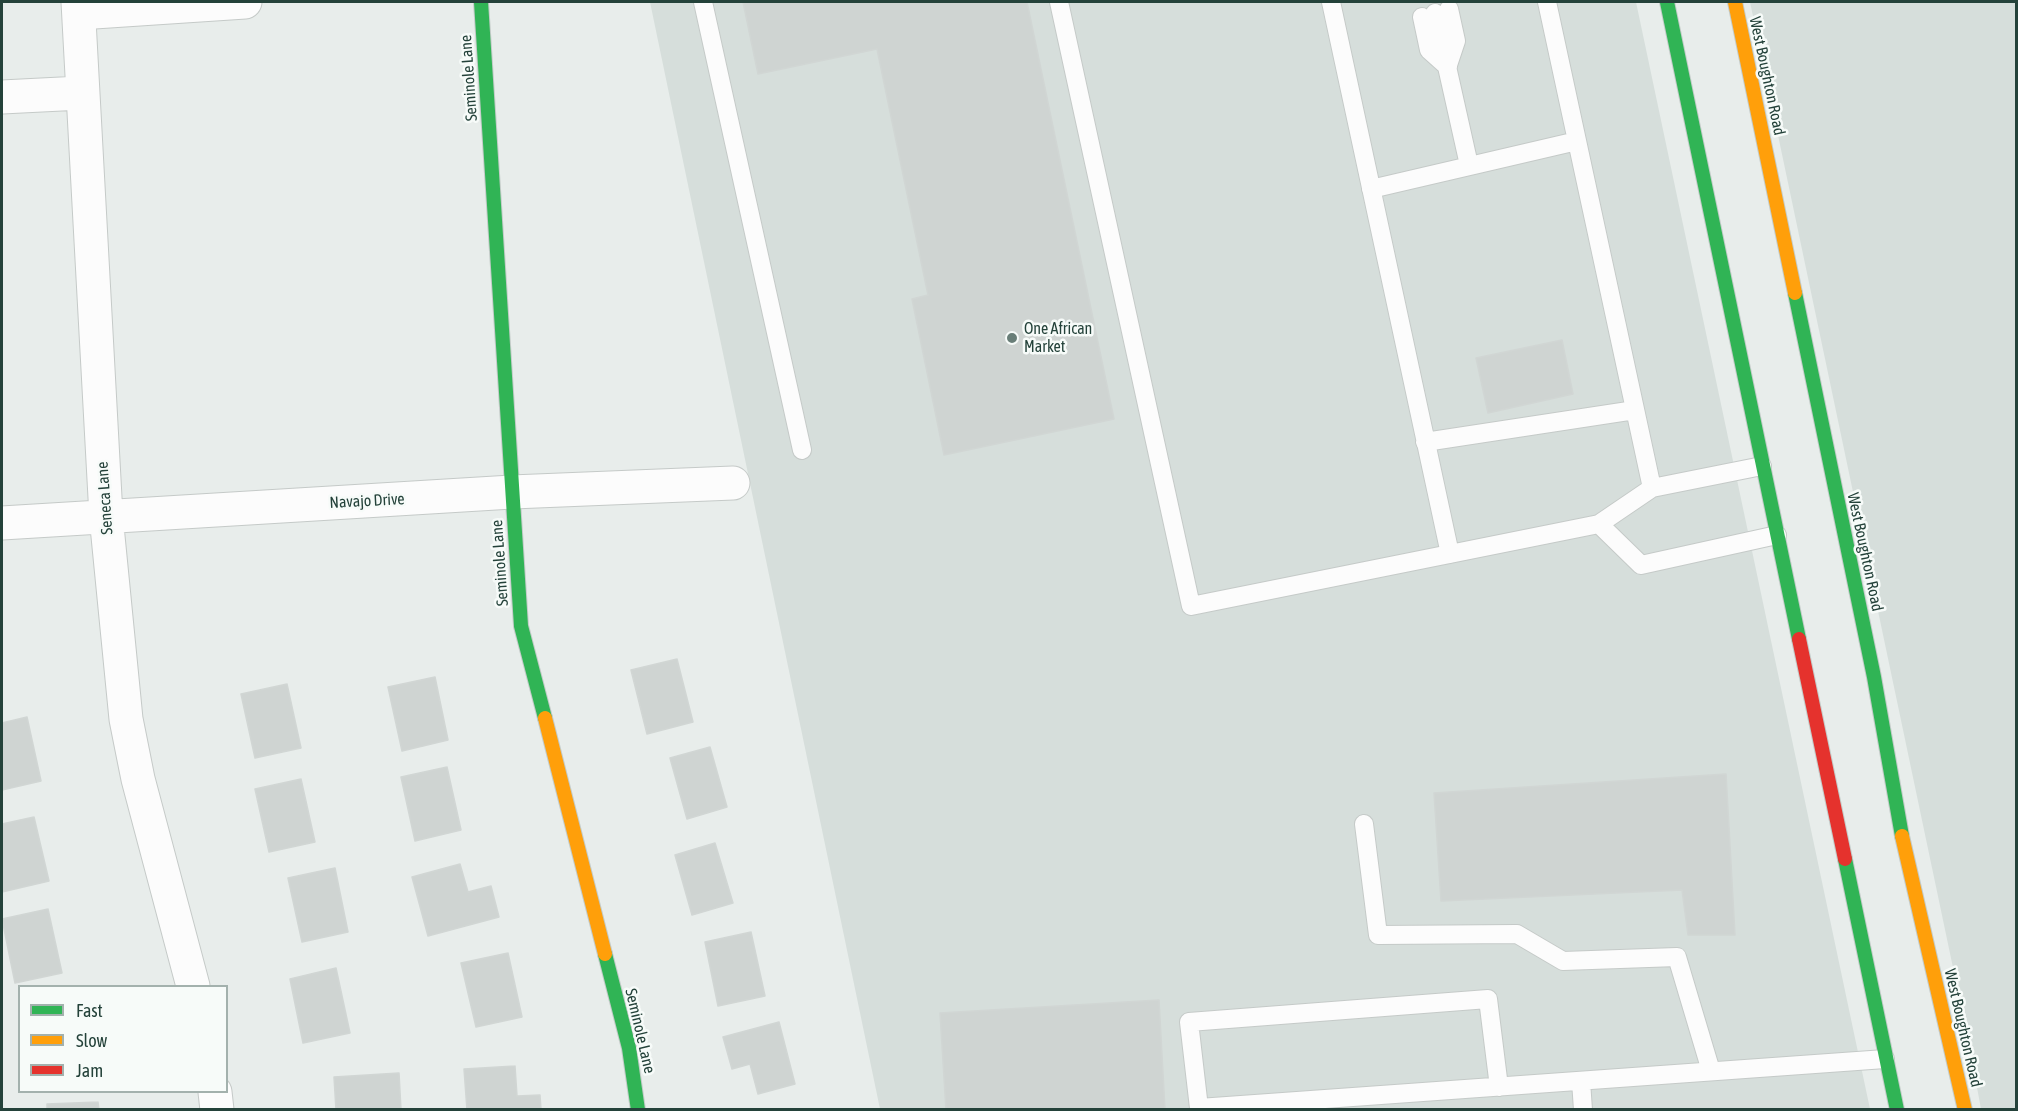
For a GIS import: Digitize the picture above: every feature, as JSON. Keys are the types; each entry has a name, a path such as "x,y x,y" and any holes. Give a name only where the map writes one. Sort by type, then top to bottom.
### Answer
{"main road":[{"name":"Seminole Lane","path":"481,2 521,626 629,1048 638,1110"},
{"path":"1667,2 1897,1110"},
{"name":"West Boughton Road","path":"1735,2 1872,666 1907,861 1965,1110"}],"street":[{"path":"78,7 245,2"},
{"name":"Seneca Lane","path":"78,7 106,516 126,719 138,779 191,985"},
{"path":"2,97 81,93"},
{"name":"Navajo Drive","path":"2,523 512,492 733,483"},
{"path":"215,1093 218,1110"}],"lane":[{"path":"703,2 802,450"},
{"path":"1059,2 1191,606 1599,524 1652,488 1762,466"},
{"path":"1331,2 1450,554"},
{"path":"1547,2 1652,488"},
{"path":"1448,67 1429,50 1435,13 1456,41 1448,67 1469,165"},
{"path":"1371,189 1576,141"},
{"path":"1425,442 1635,410"},
{"path":"1599,524 1641,565 1777,535"},
{"path":"1364,824 1378,935 1518,934 1563,961 1677,957 1711,1071"},
{"path":"1499,1087 1488,999 1189,1022 1199,1109 1885,1059"},
{"path":"1581,1081 1583,1110"}],"shaded area":[{"path":"650,2 1636,2 1870,1109 880,1109"},
{"path":"1750,2 2016,2 2016,1109 1981,1109"}],"building":[{"path":"743,2 1027,2 1114,419 944,455 912,299 928,295 877,49 758,74"},
{"path":"1562,340 1573,394 1488,413 1476,358"},
{"path":"677,659 693,722 647,734 631,670"},
{"path":"435,677 448,740 402,751 388,687"},
{"path":"287,684 301,748 255,758 241,694"},
{"path":"27,717 41,781 2,790 2,723"},
{"path":"710,747 727,807 687,819 670,758"},
{"path":"447,767 461,830 415,841 401,777"},
{"path":"1726,774 1735,935 1688,935 1682,890 1441,901 1434,793"},
{"path":"301,779 315,842 269,852 255,789"},
{"path":"34,817 49,881 2,892 2,824"},
{"path":"715,843 733,903 692,915 675,855"},
{"path":"460,864 468,892 491,886 499,917 428,936 412,877"},
{"path":"335,868 348,932 302,942 288,878"},
{"path":"48,909 62,973 15,983 2,919"},
{"path":"751,932 765,996 718,1006 705,942"},
{"path":"508,953 522,1017 476,1027 461,963"},
{"path":"336,968 350,1033 303,1043 290,979"},
{"path":"1159,1000 1165,1110 946,1110 940,1013"},
{"path":"779,1022 795,1084 758,1094 750,1064 732,1069 723,1037"},
{"path":"515,1066 517,1096 540,1095 541,1110 467,1110 464,1069"},
{"path":"399,1073 401,1110 336,1110 334,1077"},
{"path":"98,1102 99,1110 47,1110 47,1104"}],"traffic: fast":[{"path":"481,2 521,626 545,718"},
{"path":"1667,2 1799,639"},
{"path":"1795,293 1874,677 1902,836"},
{"path":"1845,859 1897,1110"},
{"path":"605,954 629,1048 638,1110"}],"traffic: slow":[{"path":"1735,2 1795,293"},
{"path":"545,718 605,954"},
{"path":"1902,836 1965,1110"}],"traffic: jam":[{"path":"1799,639 1845,859"}],"place":[{"name":"One African Market","path":"1012,338"}]}
